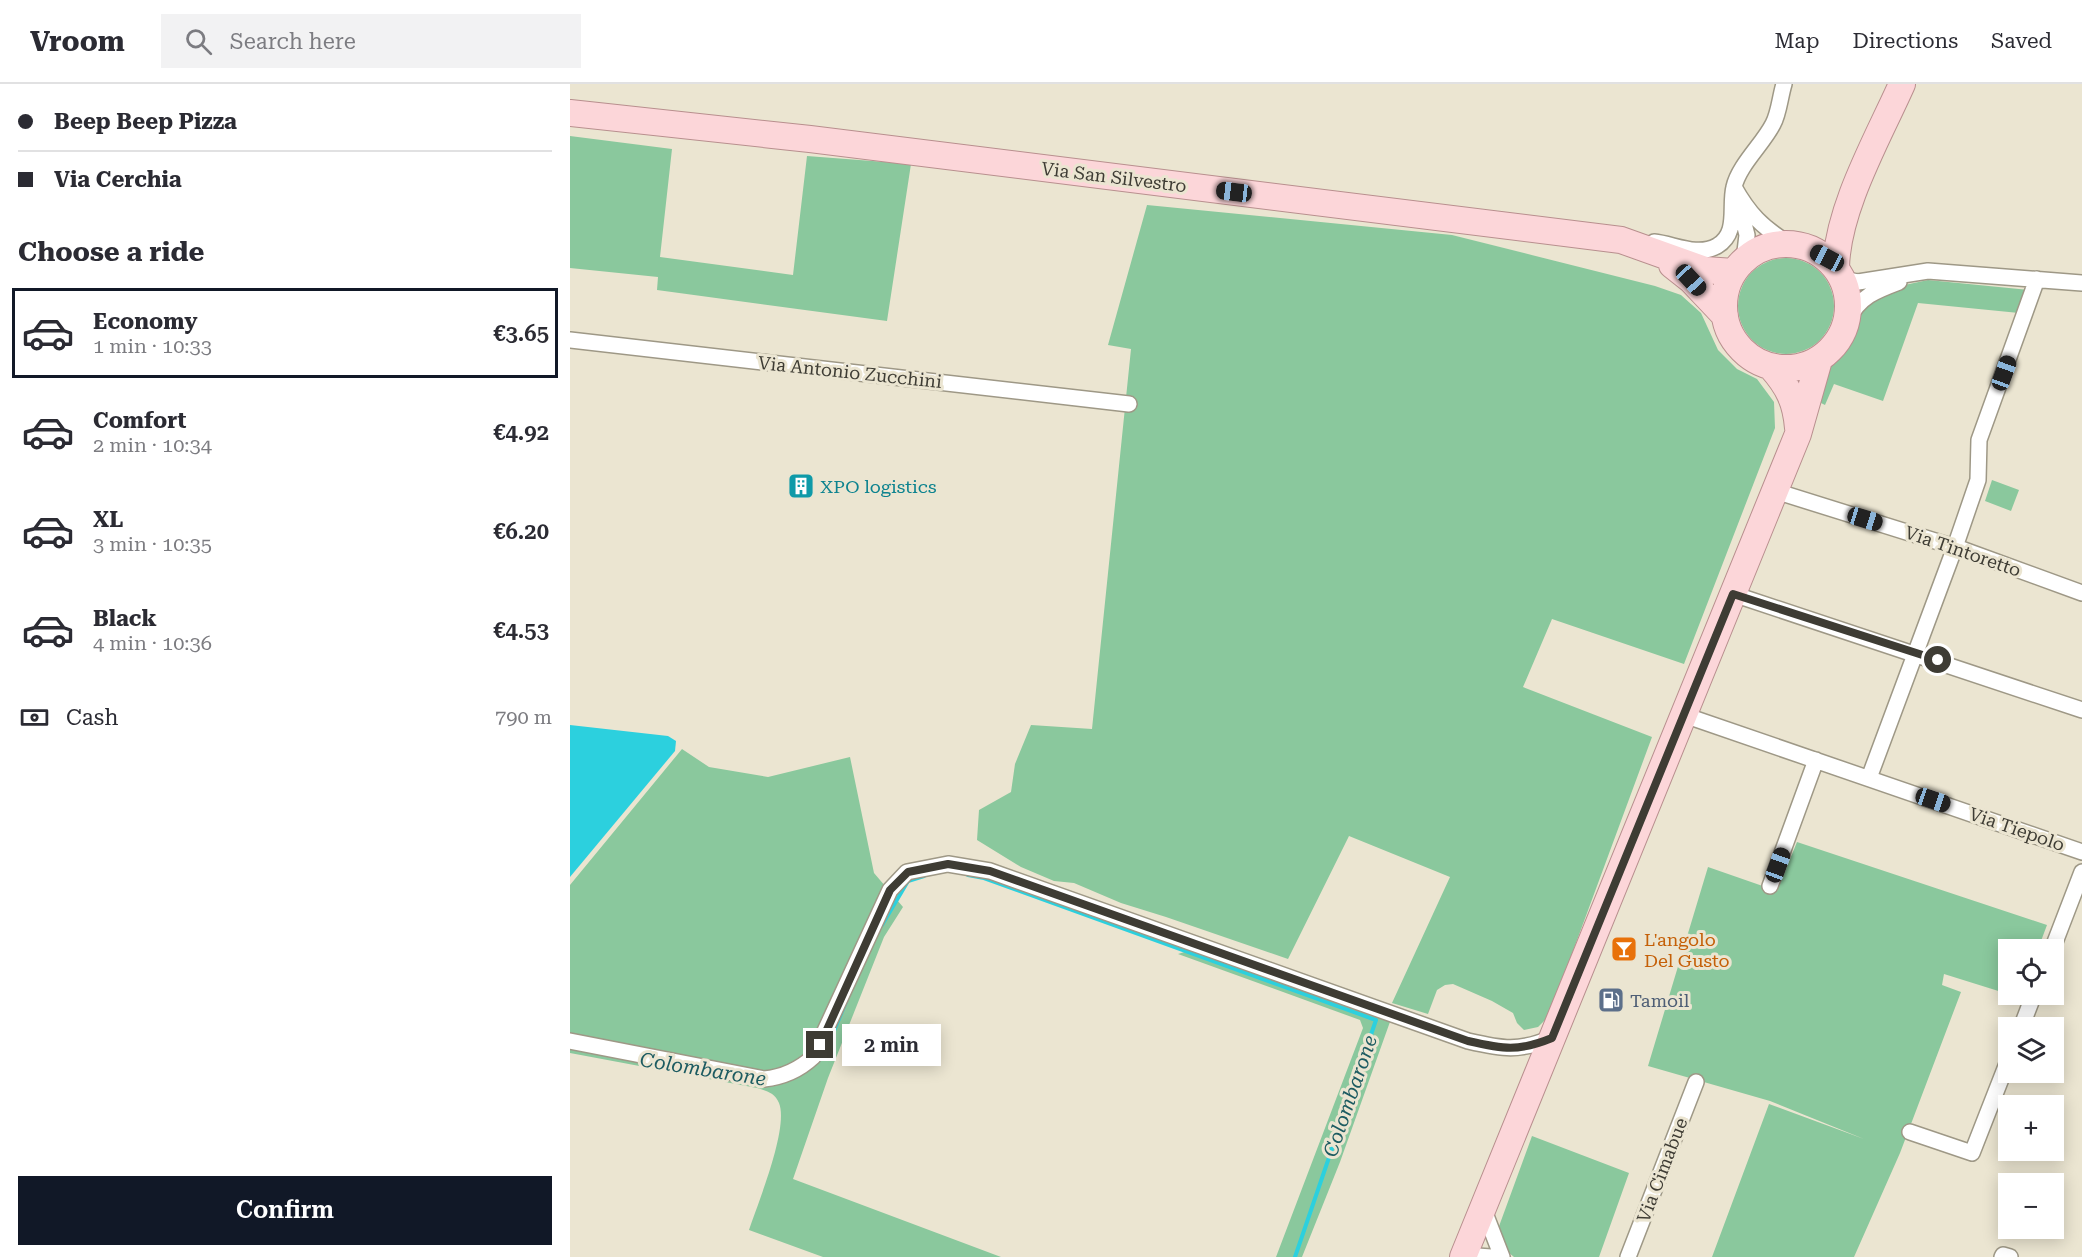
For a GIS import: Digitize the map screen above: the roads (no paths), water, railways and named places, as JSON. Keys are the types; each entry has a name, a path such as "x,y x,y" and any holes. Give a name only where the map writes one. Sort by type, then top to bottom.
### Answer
{"main road":[{"path":"1838,272 1836,251 1841,229 1856,186 1902,84"},
{"name":"Via San Silvestro","path":"570,113 810,139 1621,240 1705,270 1739,266"},
{"path":"1796,245 1827,258 1838,272 1846,288 1849,306 1848,319 1835,345 1819,360 1800,367 1780,369 1759,363 1742,350 1729,332 1724,300 1727,288 1739,266 1757,251 1773,245 1796,245 1820,236 1856,186"},
{"name":"Via San Silvestro","path":"1655,252 1691,280 1725,316"},
{"path":"1465,1256 1798,434 1819,360"},
{"path":"1771,367 1783,381 1793,401 1798,434"}],"street":[{"path":"1621,240 1667,243 1693,251 1709,250 1720,245 1731,230 1734,187 1739,174 1774,123 1784,84"},
{"path":"1734,187 1752,216 1768,231 1796,245"},
{"path":"1734,187 1747,236 1739,266"},
{"path":"1848,319 1855,306 1865,296 1928,271"},
{"path":"1838,272 1857,282 1928,271 2081,280"},
{"path":"1869,778 1917,653 1978,480 1979,440 2037,279"},
{"name":"Via Antonio Zucchini","path":"570,340 1129,404"},
{"name":"Via Tintoretto","path":"1775,491 1955,547 2082,593"},
{"path":"1733,594 1917,653 2082,710"},
{"name":"Via Tiepolo","path":"1684,715 2082,852"},
{"path":"1770,886 1816,760"},
{"path":"570,1041 764,1079 778,1078 791,1073 813,1057 890,890 908,872 948,864 990,871 1468,1041 1505,1049 1532,1046 1552,1038"},
{"path":"2056,939 2082,872"},
{"name":"Via Cimabue","path":"1628,1257 1696,1082"},
{"path":"1910,1132 1972,1153 1999,1083"},
{"path":"1483,1208 1502,1257"},
{"path":"2002,1257 2003,1255 2010,1257"},
{"path":"1465,1256 1491,1257"}],"water":[{"path":"570,725 668,736 676,741 675,751 570,877"}],"waterway":[{"name":"Colombarone","path":"968,875 984,878 1376,1020 1295,1257"},
{"name":"Colombarone","path":"882,925 908,881 924,876"},
{"name":"Colombarone","path":"816,1062 823,1057 846,1002"}],"place":[{"name":"XPO logistics","path":"801,486"},
{"name":"L'angolo Del Gusto","path":"1624,949"},
{"name":"Tamoil","path":"1611,1000"}]}
